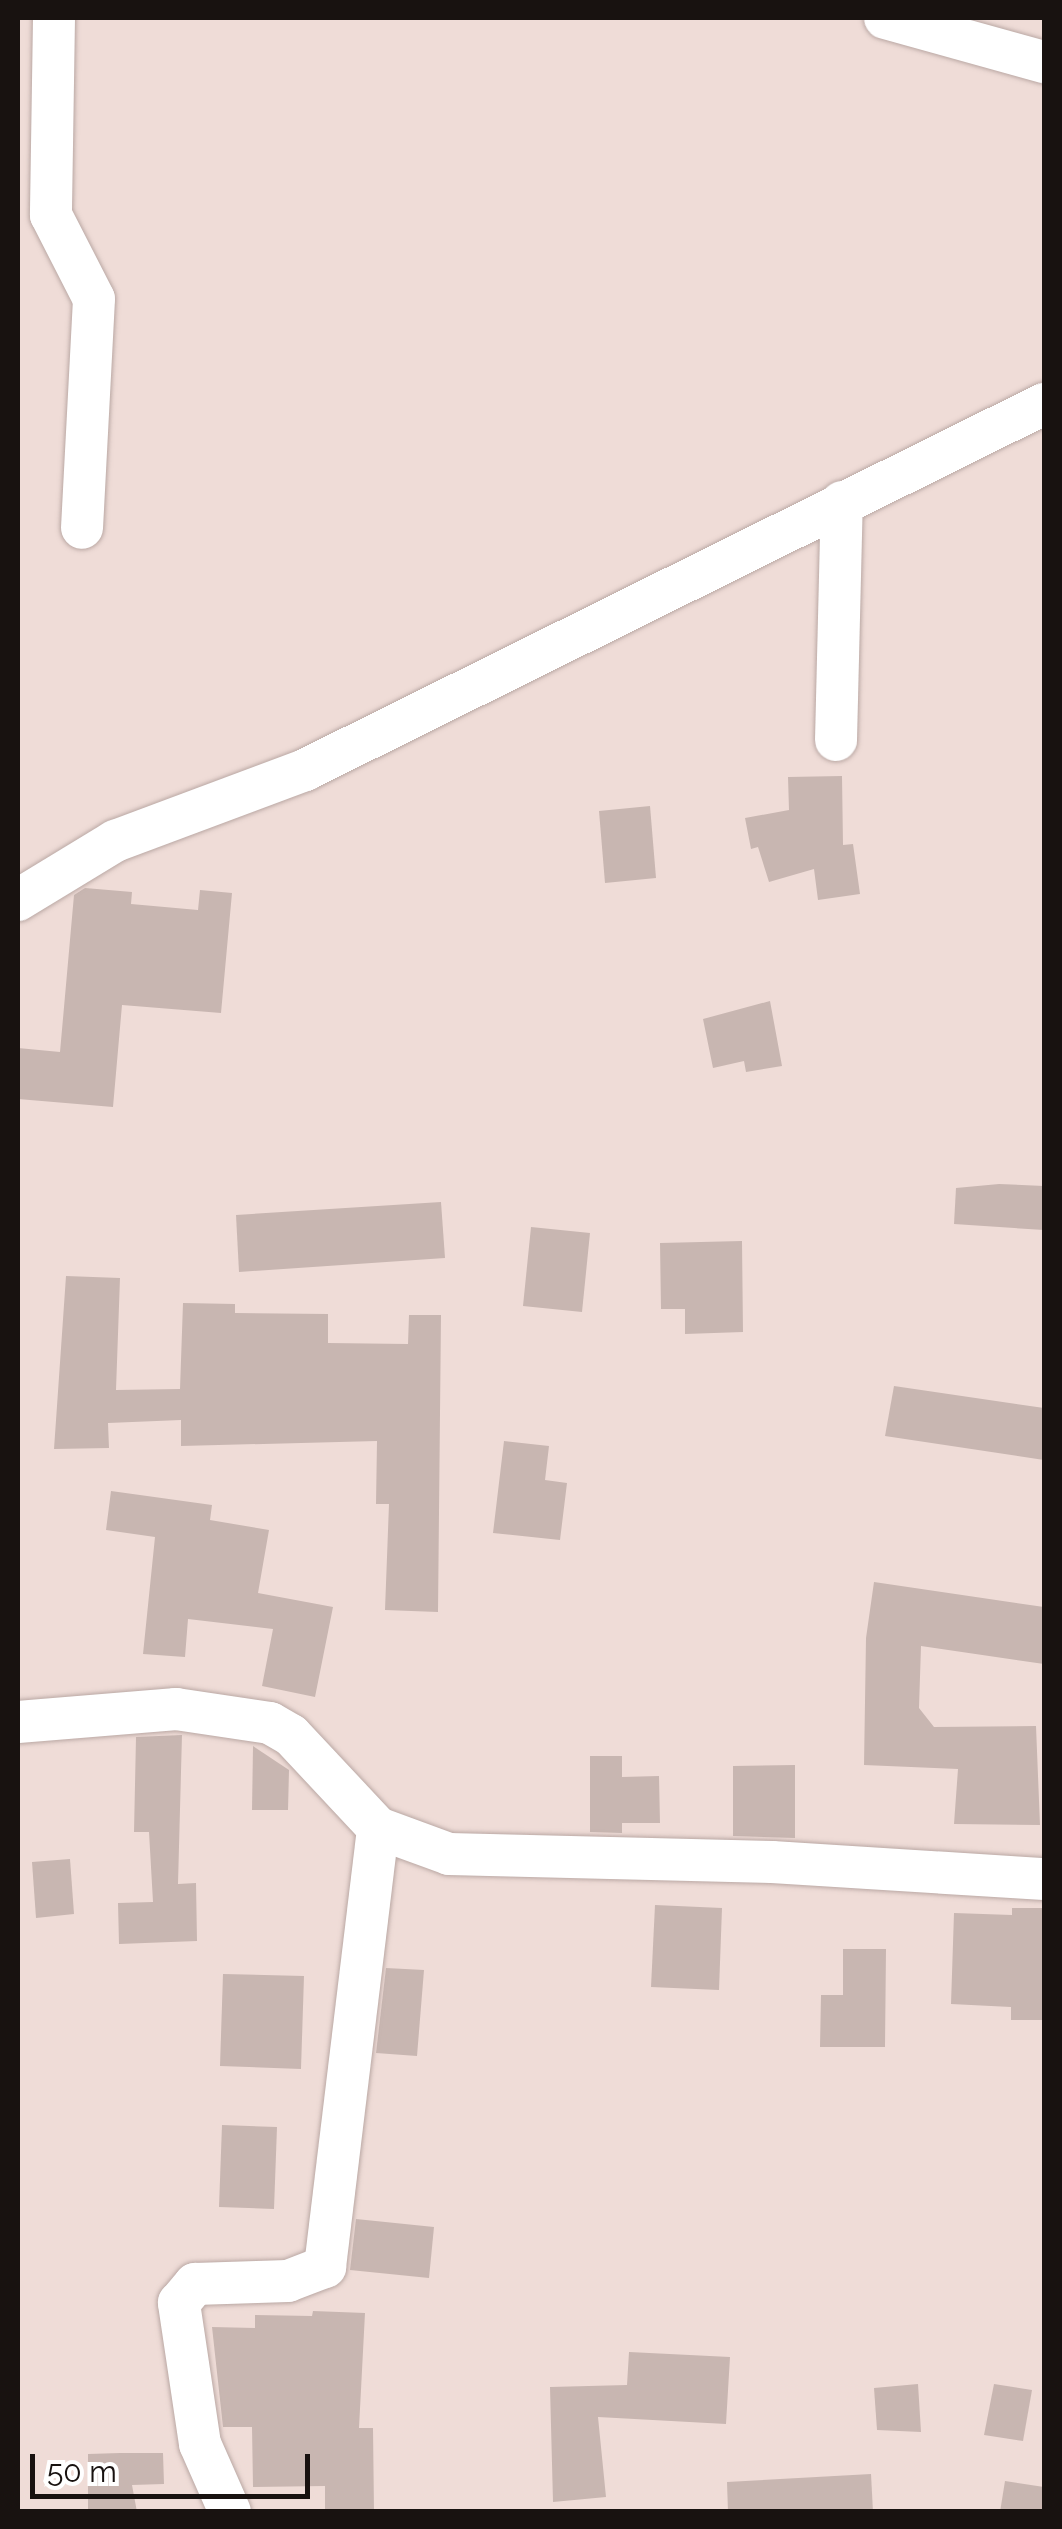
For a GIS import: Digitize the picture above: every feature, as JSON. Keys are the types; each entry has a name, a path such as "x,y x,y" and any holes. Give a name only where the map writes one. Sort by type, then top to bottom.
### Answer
{"street":[{"path":"54,18 51,215 95,308 82,528"},
{"path":"886,18 1044,62"},
{"path":"18,900 115,841 305,770 1044,404"},
{"path":"836,740 842,502"},
{"path":"18,1722 176,1710 270,1723 291,1735 378,1828 410,1845 449,1854 772,1862 1044,1879"},
{"path":"230,2512 200,2444 179,2303 195,2284 288,2281 325,2267 378,1828"}],"building":[{"path":"842,776 843,845 853,844 860,894 818,900 814,869 769,882 758,847 751,849 745,818 789,810 788,777"},
{"path":"650,806 656,878 605,883 599,811"},
{"path":"85,888 132,892 131,904 198,910 200,890 232,893 221,1013 122,1005 113,1107 18,1099 18,1048 60,1052 74,895"},
{"path":"770,1001 782,1066 746,1072 744,1061 713,1068 703,1019"},
{"path":"999,1184 1044,1186 1044,1230 954,1224 956,1188"},
{"path":"441,1202 445,1258 239,1272 236,1215"},
{"path":"531,1227 590,1233 582,1312 523,1306"},
{"path":"742,1241 743,1332 685,1334 685,1309 661,1309 660,1243"},
{"path":"66,1276 120,1278 116,1390 180,1389 183,1303 235,1304 235,1313 328,1314 328,1343 408,1344 409,1315 441,1315 438,1612 385,1610 389,1504 376,1504 377,1441 181,1446 181,1420 108,1423 109,1448 54,1449"},
{"path":"894,1386 1044,1408 1044,1460 885,1436"},
{"path":"504,1441 549,1446 545,1480 567,1483 560,1540 493,1533"},
{"path":"111,1491 212,1505 210,1520 269,1530 258,1593 333,1607 315,1697 262,1686 273,1629 188,1619 185,1657 143,1654 155,1537 106,1530"},
{"path":"874,1582 1044,1607 1044,1664 921,1646 919,1708 934,1727 1036,1726 1040,1825 954,1824 958,1769 864,1765 866,1638"},
{"path":"182,1735 178,1884 196,1883 197,1941 119,1944 118,1903 153,1902 149,1832 134,1832 136,1737"},
{"path":"253,1746 289,1770 288,1810 252,1810"},
{"path":"590,1756 622,1756 622,1777 659,1776 660,1823 622,1823 622,1833 590,1832"},
{"path":"795,1765 795,1838 733,1836 733,1766"},
{"path":"70,1859 74,1914 36,1918 32,1862"},
{"path":"655,1905 722,1908 719,1990 651,1987"},
{"path":"1012,1908 1044,1908 1044,2020 1011,2020 1011,2007 951,2004 954,1913 1012,1915"},
{"path":"843,1949 886,1949 885,2047 820,2047 821,1995 843,1995"},
{"path":"386,1968 424,1970 417,2056 376,2053"},
{"path":"223,1974 304,1976 301,2069 220,2066"},
{"path":"222,2125 277,2127 274,2209 219,2207"},
{"path":"356,2219 434,2227 429,2278 350,2270"},
{"path":"313,2311 365,2313 359,2428 373,2428 374,2512 325,2512 325,2486 253,2487 252,2427 223,2427 212,2327 255,2328 255,2315 312,2316"},
{"path":"629,2352 730,2357 726,2424 598,2417 606,2497 553,2502 550,2387 627,2385"},
{"path":"918,2384 921,2432 877,2430 874,2388"},
{"path":"994,2384 1032,2390 1023,2441 984,2435"},
{"path":"163,2453 164,2484 132,2485 137,2512 88,2512 88,2454"},
{"path":"871,2474 873,2512 728,2512 727,2482"},
{"path":"1005,2481 1044,2487 1044,2512 1000,2512"}]}
